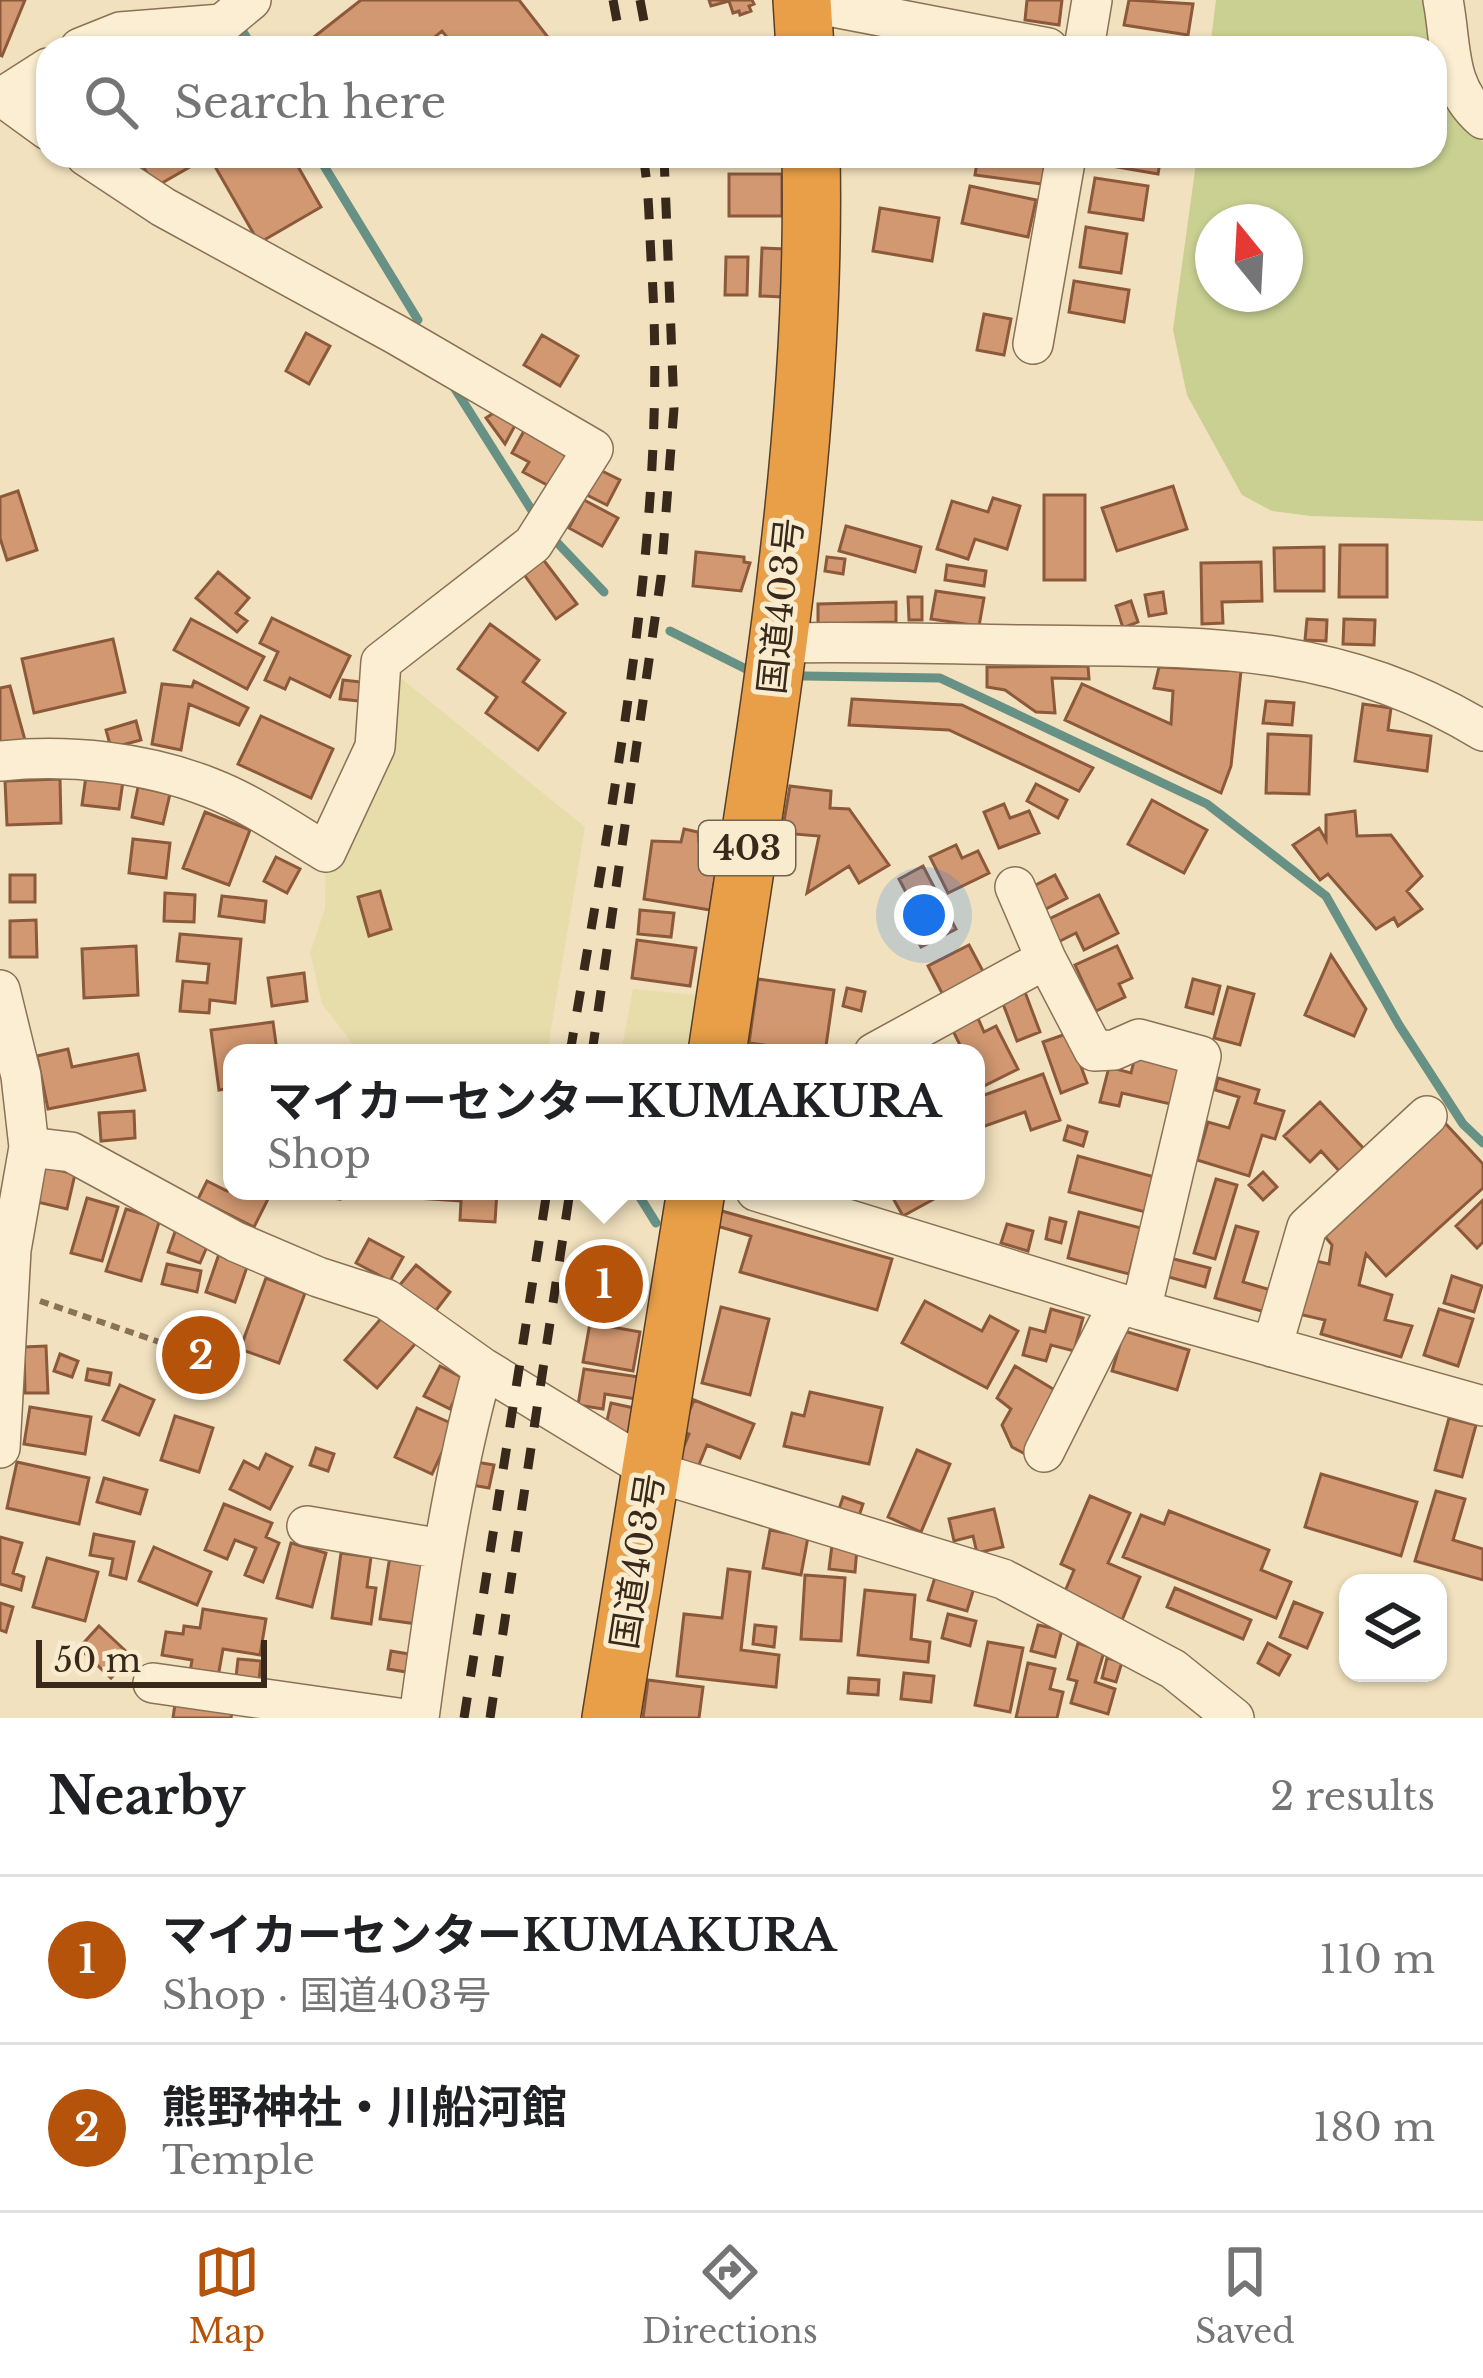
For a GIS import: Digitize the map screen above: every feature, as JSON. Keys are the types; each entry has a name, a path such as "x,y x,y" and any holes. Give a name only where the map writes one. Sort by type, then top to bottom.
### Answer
{"highway":[{"path":"802,1 805,36"},
{"name":"国道403号","path":"718,1044 778,643 811,321 811,168"},
{"name":"国道403号","path":"611,1718 695,1200"}],"street":[{"path":"109,36 222,24 251,0"},
{"path":"1086,36 1092,0"},
{"path":"1443,0 1446,36"},
{"path":"802,1 985,36"},
{"path":"1447,46 1455,83 1468,107 1483,119"},
{"path":"36,75 2,95 36,121"},
{"path":"0,760 55,755 139,768 210,788 326,852 375,747 381,662 533,544 593,449 163,207 104,168"},
{"path":"1033,344 1064,168"},
{"path":"778,643 1213,647 1292,656 1381,682 1450,711 1483,731"},
{"path":"1015,886 1094,1051 1114,1050 1139,1039 1201,1057 1131,1306 1045,1452"},
{"path":"890,1044 1046,959"},
{"path":"0,990 18,1162 2,1347 0,1448"},
{"path":"1272,1347 1307,1227 1427,1116"},
{"path":"18,1162 71,1152 236,1242 386,1299 483,1367 652,1471 1003,1579 1173,1669 1234,1718"},
{"path":"785,1200 1131,1306 1483,1406"},
{"path":"419,1718 442,1549 483,1367"},
{"path":"307,1526 442,1549"},
{"path":"153,1683 398,1718"}],"path":[{"path":"8,1290 171,1346"}],"shaded area":[{"path":"381,662 585,827 549,1044 353,1044 322,1004 310,953 325,908 326,852"},
{"path":"633,989 697,995 693,1044 623,1044"}],"green space":[{"path":"1216,0 1425,0 1429,36 1212,36"},
{"path":"1447,102 1483,142 1483,521 1272,511 1242,495 1187,395 1173,330 1195,168 1447,168"}],"building":[{"path":"0,0 25,0 2,56 0,55"},
{"path":"361,0 519,0 547,36 446,36 442,31 436,36 315,36"},
{"path":"709,0 752,0 754,4 749,6 751,11 740,15 733,13 729,1 711,6"},
{"path":"1027,0 1062,0 1059,25 1025,20"},
{"path":"1129,0 1193,4 1188,35 1124,25"},
{"path":"144,168 188,168 155,187"},
{"path":"216,168 299,168 321,207 259,243"},
{"path":"976,168 1044,168 1042,184 975,175"},
{"path":"1123,168 1159,168 1158,174"},
{"path":"729,174 782,174 782,216 729,216"},
{"path":"1095,178 1148,186 1143,220 1089,212"},
{"path":"970,186 1036,200 1028,237 962,223"},
{"path":"880,208 939,218 932,261 873,251"},
{"path":"1086,227 1127,234 1121,273 1080,267"},
{"path":"762,248 784,249 782,297 760,296"},
{"path":"726,257 748,257 747,295 725,295"},
{"path":"1074,281 1129,290 1124,322 1069,312"},
{"path":"984,314 1011,319 1004,355 977,350"},
{"path":"306,333 330,346 309,384 286,371"},
{"path":"542,335 578,356 560,386 524,365"},
{"path":"498,410 518,420 505,444 486,418"},
{"path":"525,429 568,452 549,486 523,472 529,462 512,453"},
{"path":"598,469 620,480 607,505 585,494"},
{"path":"1173,486 1187,529 1117,551 1102,508"},
{"path":"18,491 37,550 7,560 0,538 0,497"},
{"path":"1044,495 1085,495 1085,580 1044,580"},
{"path":"993,498 1020,506 1007,549 975,539 968,559 937,549 952,501 988,512"},
{"path":"584,500 618,518 602,546 569,528"},
{"path":"846,526 921,547 915,572 839,551"},
{"path":"1340,545 1387,545 1387,597 1339,597"},
{"path":"1324,547 1324,591 1275,591 1274,548"},
{"path":"696,552 744,557 750,563 741,591 693,586"},
{"path":"827,557 845,559 843,574 825,571"},
{"path":"542,558 577,604 556,619 523,573"},
{"path":"1261,562 1262,601 1222,602 1223,623 1202,624 1201,563"},
{"path":"947,565 986,571 984,586 945,580"},
{"path":"218,572 249,598 236,613 247,621 237,632 196,598"},
{"path":"936,591 984,598 979,626 931,619"},
{"path":"1163,592 1166,613 1149,616 1145,595"},
{"path":"908,597 922,597 922,620 909,620"},
{"path":"1131,601 1138,622 1123,628 1116,606"},
{"path":"896,602 896,622 818,624 818,604"},
{"path":"272,618 350,656 330,697 290,678 285,689 265,680 278,652 260,643"},
{"path":"191,619 264,657 247,689 174,650"},
{"path":"1307,619 1327,620 1326,641 1305,640"},
{"path":"1344,619 1375,620 1374,645 1343,644"},
{"path":"490,624 539,660 523,682 565,713 538,750 486,713 497,697 458,669"},
{"path":"113,639 125,692 34,713 22,659"},
{"path":"1088,666 1089,679 1052,678 1055,713 1036,712 1005,690 987,687 987,667"},
{"path":"1159,667 1241,671 1231,766 1221,793 1065,720 1082,684 1171,724 1173,691 1154,688"},
{"path":"343,680 361,682 359,701 340,699"},
{"path":"194,681 248,708 239,725 189,704 181,750 152,744 162,684 192,687"},
{"path":"10,686 25,740 0,744 0,688"},
{"path":"852,699 962,705 1093,768 1079,791 949,730 849,725"},
{"path":"1266,701 1294,703 1292,725 1263,723"},
{"path":"1363,704 1391,708 1388,730 1431,736 1427,771 1355,761"},
{"path":"261,716 333,749 311,798 238,764"},
{"path":"136,721 141,740 111,748 106,730"},
{"path":"1268,734 1311,736 1309,794 1266,793"},
{"path":"86,776 123,781 119,809 82,805"},
{"path":"60,779 61,823 7,825 5,781"},
{"path":"1036,784 1067,800 1058,818 1027,801"},
{"path":"790,786 831,791 830,808 849,809 889,865 859,883 849,866 807,893 819,836 782,833"},
{"path":"138,787 170,794 163,824 132,817"},
{"path":"1152,800 1207,830 1184,873 1128,844"},
{"path":"1004,804 1010,818 1029,811 1039,833 999,848 984,812"},
{"path":"1355,811 1357,836 1391,835 1422,876 1407,891 1422,909 1398,926 1394,918 1376,929 1328,874 1320,880 1293,845 1319,828 1326,840 1326,815"},
{"path":"205,812 250,830 229,885 183,868"},
{"path":"684,829 698,832 699,842 720,846 710,910 644,899 652,841 681,842"},
{"path":"133,839 170,843 166,878 129,873"},
{"path":"956,845 962,858 978,851 989,873 948,893 930,857"},
{"path":"276,857 300,869 287,893 264,881"},
{"path":"923,866 956,929 921,947 898,904 909,898 899,879"},
{"path":"10,875 35,875 35,902 10,902"},
{"path":"1055,875 1067,898 1044,910 1032,887"},
{"path":"380,891 391,929 369,936 358,897"},
{"path":"165,893 195,895 194,922 164,921"},
{"path":"1099,895 1118,933 1084,950 1076,933 1058,942 1047,920"},
{"path":"222,896 266,901 264,922 219,916"},
{"path":"640,910 674,913 671,937 638,934"},
{"path":"36,920 37,957 10,957 10,921"},
{"path":"180,934 241,939 235,1003 210,1000 209,1013 180,1011 183,981 207,983 209,964 177,961"},
{"path":"637,940 696,948 690,986 632,978"},
{"path":"969,945 985,975 943,995 928,966"},
{"path":"136,946 138,995 84,998 82,949"},
{"path":"1117,946 1132,978 1119,984 1125,997 1096,1011 1075,965"},
{"path":"1331,955 1366,1009 1354,1036 1305,1015"},
{"path":"304,973 307,1001 272,1006 268,978"},
{"path":"758,979 834,990 826,1044 749,1043"},
{"path":"1193,979 1220,986 1213,1014 1186,1007"},
{"path":"1228,987 1254,994 1240,1045 1214,1038"},
{"path":"847,988 865,992 861,1011 843,1006"},
{"path":"1025,992 1040,1032 1017,1041 1002,1001"},
{"path":"977,1016 984,1032 996,1026 1018,1069 985,1086 985,1044 960,1044 952,1029"},
{"path":"273,1022 276,1044 223,1044 223,1089 219,1090 211,1030"},
{"path":"1069,1033 1087,1083 1061,1093 1043,1042"},
{"path":"68,1049 72,1067 138,1054 145,1090 48,1109 37,1056"},
{"path":"1136,1053 1185,1064 1175,1105 1122,1093 1119,1106 1100,1102 1109,1067 1131,1073"},
{"path":"1043,1074 1060,1120 1031,1130 1025,1112 985,1126 985,1095"},
{"path":"1218,1078 1259,1090 1255,1103 1284,1111 1275,1139 1262,1135 1249,1176 1197,1160 1208,1122 1229,1128 1239,1097 1215,1090"},
{"path":"1320,1102 1366,1151 1341,1173 1321,1151 1310,1162 1284,1136"},
{"path":"134,1111 135,1138 101,1141 99,1113"},
{"path":"1445,1123 1483,1164 1483,1188 1386,1276 1366,1254 1359,1285 1392,1295 1385,1320 1412,1326 1401,1357 1321,1334 1325,1320 1294,1313 1316,1261 1329,1264 1332,1245 1322,1233"},
{"path":"1068,1126 1087,1132 1083,1146 1064,1140"},
{"path":"1078,1156 1158,1178 1149,1213 1069,1192"},
{"path":"45,1167 75,1174 67,1209 37,1202"},
{"path":"1263,1172 1277,1187 1263,1200 1249,1185"},
{"path":"1216,1179 1237,1185 1215,1259 1194,1253"},
{"path":"207,1181 223,1189 223,1200 268,1200 254,1227 198,1199"},
{"path":"87,1198 118,1207 102,1261 71,1253"},
{"path":"446,1200 496,1200 495,1222 460,1220 461,1201"},
{"path":"894,1200 932,1200 903,1216"},
{"path":"1483,1200 1483,1242 1477,1248 1456,1226"},
{"path":"126,1209 160,1219 141,1281 106,1271"},
{"path":"722,1211 892,1259 877,1310 740,1272 751,1236 717,1226"},
{"path":"1079,1212 1141,1228 1129,1274 1068,1258"},
{"path":"1050,1218 1066,1222 1061,1243 1046,1239"},
{"path":"1007,1224 1033,1231 1028,1251 1001,1243"},
{"path":"1236,1226 1258,1232 1243,1282 1271,1290 1265,1312 1215,1298"},
{"path":"176,1229 209,1242 200,1263 168,1252"},
{"path":"369,1239 403,1257 390,1281 356,1263"},
{"path":"220,1251 249,1261 235,1302 206,1292"},
{"path":"1170,1258 1210,1268 1205,1287 1165,1276"},
{"path":"598,1260 621,1263 615,1299 625,1301 621,1317 589,1311"},
{"path":"167,1264 201,1271 197,1292 162,1284"},
{"path":"416,1265 450,1292 434,1313 399,1286"},
{"path":"1452,1276 1482,1286 1474,1312 1444,1303"},
{"path":"266,1278 305,1293 279,1363 240,1349"},
{"path":"925,1301 982,1331 990,1316 1018,1331 987,1388 902,1343"},
{"path":"721,1307 769,1319 750,1395 702,1383"},
{"path":"1051,1309 1083,1318 1074,1351 1051,1345 1046,1361 1023,1355 1030,1328 1045,1332"},
{"path":"1439,1309 1473,1319 1458,1366 1424,1355"},
{"path":"384,1315 416,1343 377,1388 345,1360"},
{"path":"590,1323 640,1332 633,1371 583,1362"},
{"path":"190,1328 227,1340 212,1382 176,1369"},
{"path":"1124,1331 1189,1350 1177,1390 1112,1371"},
{"path":"46,1346 48,1393 25,1393 24,1347"},
{"path":"60,1354 78,1361 72,1377 54,1371"},
{"path":"440,1366 465,1379 450,1409 424,1396"},
{"path":"1015,1366 1058,1392 1025,1454 1012,1447 1002,1425 1011,1409 997,1398"},
{"path":"88,1369 111,1373 109,1385 86,1380"},
{"path":"584,1369 639,1377 636,1399 605,1394 603,1409 578,1405"},
{"path":"120,1385 154,1400 139,1435 103,1420"},
{"path":"810,1392 882,1408 869,1464 784,1446 792,1413 804,1416"},
{"path":"694,1400 754,1424 740,1458 707,1445 698,1467 678,1460 689,1434 681,1431"},
{"path":"611,1403 634,1408 628,1438 606,1425"},
{"path":"30,1407 91,1417 85,1454 24,1444"},
{"path":"417,1408 455,1425 432,1474 395,1457"},
{"path":"175,1416 213,1428 199,1472 161,1460"},
{"path":"1449,1418 1476,1425 1462,1477 1435,1470"},
{"path":"316,1448 334,1454 328,1471 310,1465"},
{"path":"917,1450 950,1464 921,1532 888,1517"},
{"path":"266,1454 292,1467 270,1509 230,1489 244,1461 259,1469"},
{"path":"17,1462 89,1478 79,1524 7,1508"},
{"path":"476,1462 494,1465 489,1488 472,1485"},
{"path":"1321,1474 1417,1502 1401,1556 1305,1527"},
{"path":"104,1478 147,1490 140,1514 97,1502"},
{"path":"1436,1491 1465,1499 1453,1540 1483,1549 1483,1580 1415,1561"},
{"path":"1090,1496 1130,1513 1108,1563 1140,1577 1122,1620 1063,1596 1074,1570 1061,1564"},
{"path":"843,1497 863,1504 859,1516 839,1509"},
{"path":"224,1504 272,1523 266,1537 279,1543 263,1582 245,1575 256,1548 235,1540 227,1559 205,1550"},
{"path":"994,1509 1003,1547 977,1553 973,1536 954,1541 949,1519"},
{"path":"1169,1511 1269,1550 1261,1570 1291,1582 1276,1618 1123,1557 1141,1515 1164,1524"},
{"path":"770,1530 808,1537 801,1575 763,1568"},
{"path":"94,1534 134,1542 126,1579 110,1575 113,1559 90,1555"},
{"path":"0,1537 22,1543 13,1573 24,1577 21,1590 0,1584"},
{"path":"291,1543 326,1553 312,1607 277,1598"},
{"path":"832,1545 857,1548 855,1572 829,1569"},
{"path":"154,1547 211,1572 197,1605 139,1581"},
{"path":"341,1553 371,1557 367,1587 376,1588 371,1624 332,1618"},
{"path":"390,1556 426,1561 417,1624 380,1619"},
{"path":"47,1558 98,1572 85,1621 33,1607"},
{"path":"728,1569 750,1572 741,1650 779,1655 776,1687 677,1676 684,1614 722,1618"},
{"path":"805,1575 845,1578 841,1641 801,1639"},
{"path":"935,1577 974,1588 967,1611 928,1600"},
{"path":"1175,1588 1251,1620 1243,1639 1167,1607"},
{"path":"865,1590 915,1595 911,1639 930,1642 928,1662 858,1655"},
{"path":"1294,1602 1322,1613 1307,1648 1280,1637"},
{"path":"0,1603 13,1607 6,1632 0,1630"},
{"path":"203,1609 266,1619 260,1655 223,1649 218,1677 190,1672 192,1660 162,1655 166,1632 183,1634 184,1626 200,1628"},
{"path":"948,1614 976,1621 970,1646 942,1638"},
{"path":"755,1625 776,1627 774,1647 753,1644"},
{"path":"1038,1625 1062,1630 1055,1657 1031,1651"},
{"path":"99,1626 131,1656 111,1678 79,1648"},
{"path":"988,1642 1023,1648 1010,1712 975,1705"},
{"path":"1078,1643 1104,1652 1095,1682 1115,1689 1108,1714 1071,1703 1077,1681 1068,1679"},
{"path":"1268,1643 1290,1655 1279,1675 1258,1663"},
{"path":"391,1651 415,1655 412,1673 388,1669"},
{"path":"1107,1658 1122,1662 1116,1682 1102,1678"},
{"path":"238,1659 261,1661 259,1680 236,1677"},
{"path":"1028,1663 1055,1669 1050,1689 1063,1692 1057,1718 1016,1718"},
{"path":"904,1673 934,1676 931,1702 901,1699"},
{"path":"849,1678 879,1680 878,1695 848,1693"},
{"path":"648,1680 703,1687 699,1718 643,1718"},
{"path":"175,1704 232,1712 231,1718 173,1718"}],"waterway":[{"path":"237,22 246,36"},
{"path":"325,168 418,320"},
{"path":"452,384 536,517"},
{"path":"550,535 604,592"},
{"path":"670,631 746,669"},
{"path":"804,676 940,678 1207,804 1326,896 1399,1025 1463,1124 1483,1143"},
{"path":"642,1200 656,1223"}],"railway":[{"path":"613,0 620,36"},
{"path":"640,0 647,36"},
{"path":"572,1044 619,763 644,567 655,371 645,168"},
{"path":"593,1044 661,577 674,408 664,168"},
{"path":"464,1718 546,1200"},
{"path":"490,1718 569,1200"}],"place":[{"name":"マイカーセンターKUMAKURA","path":"604,1284"},
{"name":"熊野神社・川船河館","path":"201,1355"}]}
